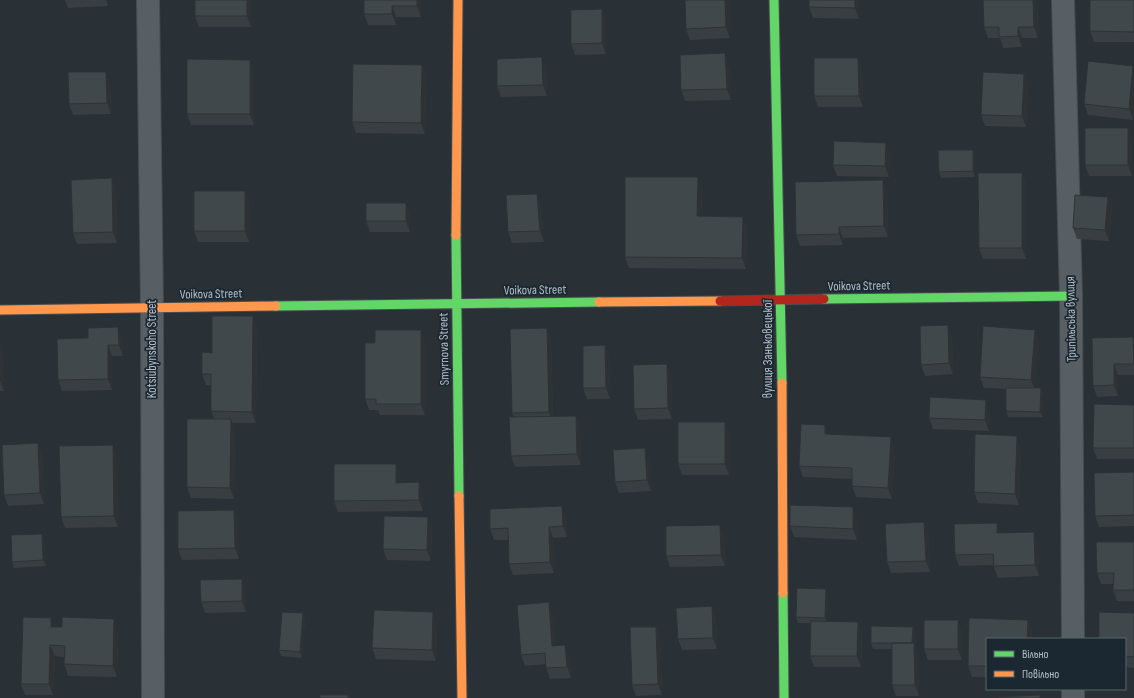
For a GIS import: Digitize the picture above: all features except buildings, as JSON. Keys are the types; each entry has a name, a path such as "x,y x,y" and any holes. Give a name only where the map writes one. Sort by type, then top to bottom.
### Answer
{"street":[{"name":"Kotsiubynskoho Street","path":"148,0 152,308 153,698"},
{"name":"Smyrnova Street","path":"458,0 456,304 462,698"},
{"name":"вулиця Заньковецької","path":"774,0 781,300 784,698"},
{"name":"Трипільська вулиця","path":"1063,0 1071,296 1073,638"},
{"name":"Voikova Street","path":"0,310 1071,296"}],"traffic: fast":[{"path":"774,0 782,383"},
{"path":"456,235 459,496"},
{"path":"824,299 1071,296"},
{"path":"276,306 599,302"},
{"path":"783,593 784,698"}],"traffic: slow":[{"path":"456,235 458,0"},
{"path":"599,302 720,301"},
{"path":"0,310 276,306"},
{"path":"782,383 783,593"},
{"path":"459,496 462,698"}],"traffic: jam":[{"path":"720,301 824,299"}]}
